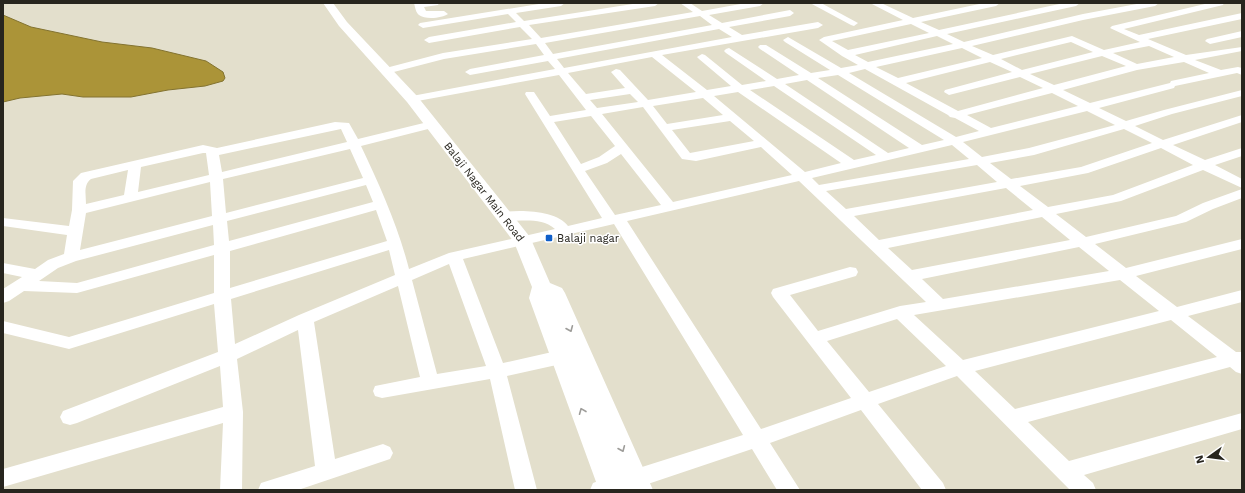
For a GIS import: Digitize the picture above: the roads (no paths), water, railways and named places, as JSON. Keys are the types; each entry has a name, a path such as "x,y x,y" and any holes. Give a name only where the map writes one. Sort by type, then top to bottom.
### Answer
{"street":[{"name":"Balaji Nagar Main Road","path":"328,3 343,24 412,99 504,216 523,241 542,287 555,294 620,487"},
{"path":"435,3 419,4 422,12 426,15 560,3"},
{"path":"432,43 467,39 471,37 473,32 655,3"},
{"path":"684,3 740,38"},
{"path":"386,70 443,56 621,28 760,3"},
{"path":"814,3 854,23"},
{"path":"874,3 991,58 1242,184"},
{"path":"989,132 954,115 845,54 824,40 996,3"},
{"path":"845,54 1076,3"},
{"path":"546,120 838,72 1083,17 1155,3"},
{"path":"1176,3 1227,20"},
{"path":"1220,3 1115,28 1220,74"},
{"path":"511,7 521,24 538,40 593,112 670,207"},
{"path":"423,25 511,7"},
{"path":"470,72 550,56 790,13"},
{"path":"1139,38 1242,16"},
{"path":"412,99 818,25"},
{"path":"621,28 704,93 817,189 941,306"},
{"path":"1210,41 1240,36"},
{"path":"896,82 1072,39 1136,67"},
{"path":"788,40 838,72 954,140 978,161 1122,274 1239,361"},
{"path":"949,92 1023,74 1102,52 1151,43"},
{"path":"763,47 918,148"},
{"path":"954,115 1136,67 1239,49"},
{"path":"730,51 775,83 885,156"},
{"path":"1202,55 1241,71"},
{"path":"702,57 740,88 851,164"},
{"path":"70,417 229,356 305,319 454,256 615,220 989,132 1090,107 1173,84 1241,71"},
{"path":"616,72 645,103 686,156 690,158 764,143"},
{"path":"583,98 633,90"},
{"path":"817,189 1030,152 1168,112 1242,93"},
{"path":"530,94 578,169 615,220 789,490"},
{"path":"665,128 732,117"},
{"path":"844,214 1009,185 1083,170 1161,143 1242,118"},
{"path":"213,153 341,125 346,127 381,204 395,243 430,382"},
{"path":"79,210 432,125"},
{"path":"578,169 603,160 622,147"},
{"path":"71,257 79,210 79,186 80,181 86,176 203,149 212,150 222,249 222,296 229,356 233,412 231,490"},
{"path":"877,245 1116,198 1242,152"},
{"path":"130,198 135,164"},
{"path":"3,297 35,274 52,264 71,257 370,180"},
{"path":"910,276 1082,242 1181,219 1208,206 1242,193"},
{"path":"21,285 77,288 381,204"},
{"path":"504,216 530,216 545,218 559,224 563,232"},
{"path":"3,222 75,231"},
{"path":"3,327 69,343 395,243"},
{"path":"815,338 900,312 1122,274 1242,244"},
{"path":"454,256 497,371 526,490"},
{"path":"3,268 35,274"},
{"path":"850,272 779,293 935,490"},
{"path":"542,287 539,298 561,357 620,487 960,368 1242,296"},
{"path":"900,312 960,368 1085,490"},
{"path":"305,319 326,471"},
{"path":"382,391 497,371 561,357"},
{"path":"1011,418 1239,361"},
{"path":"3,478 233,412"},
{"path":"1066,471 1242,421"},
{"path":"269,490 383,453"}],"place":[{"name":"Balaji nagar","path":"549,238"}]}
